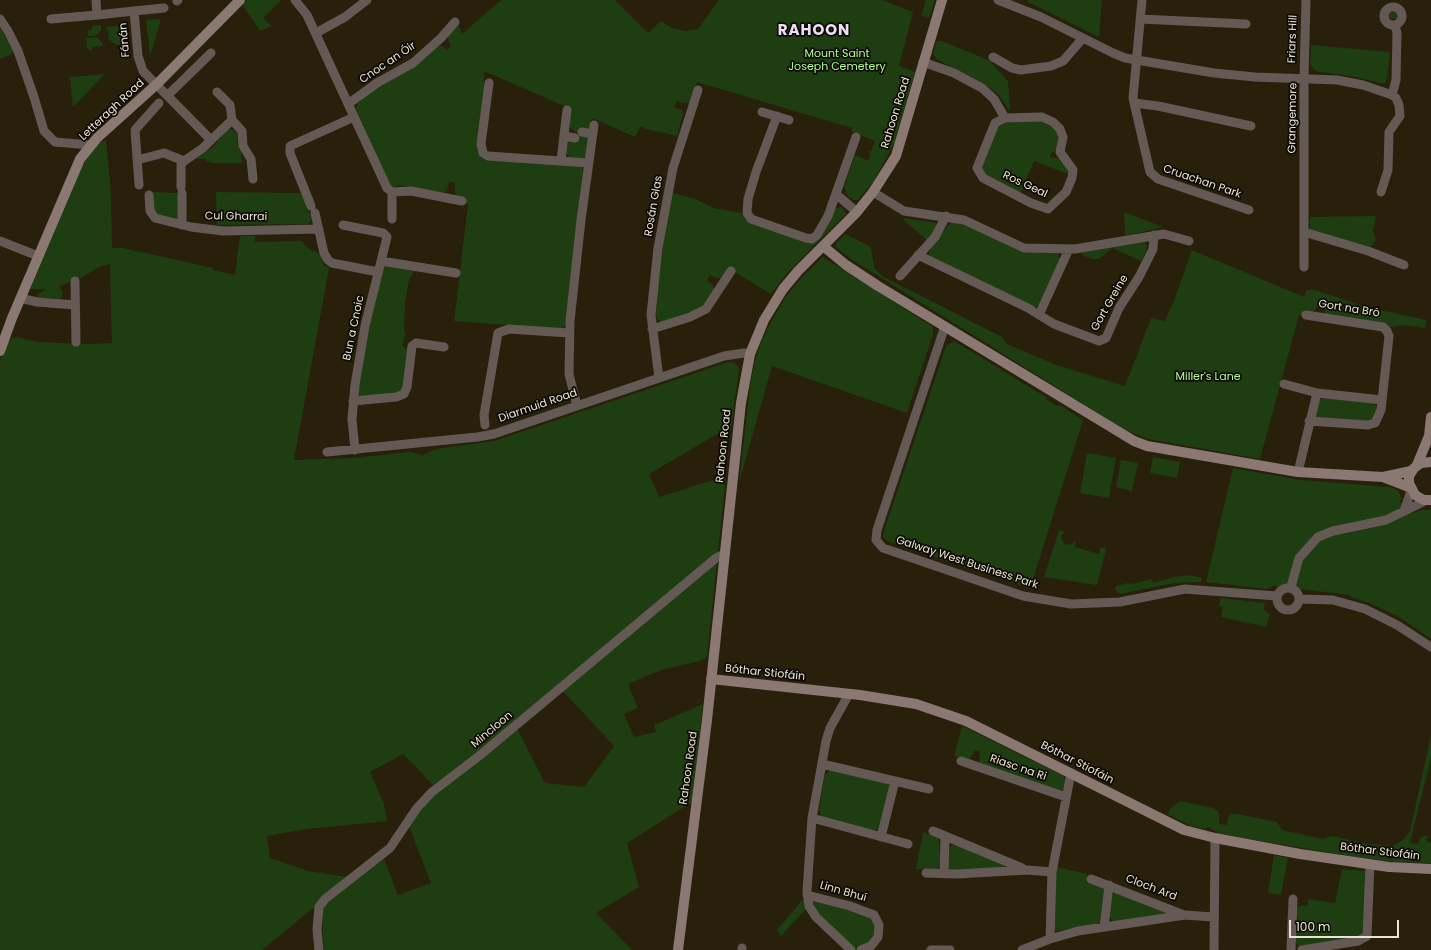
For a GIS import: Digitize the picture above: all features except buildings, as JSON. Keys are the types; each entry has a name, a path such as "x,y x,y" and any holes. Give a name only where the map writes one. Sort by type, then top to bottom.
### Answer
{"street":[{"path":"96,0 97,15"},
{"name":"Letteragh Road","path":"0,351 20,298 74,170 90,145 157,84 240,0"},
{"path":"295,0 303,8 316,33 387,188 392,192 411,191 462,201"},
{"path":"316,33 345,17 367,0"},
{"name":"Rahoon Road","path":"678,950 711,679 743,386 750,354 762,324 779,296 798,271 857,212 887,171 900,147 942,0"},
{"path":"998,0 1041,17 1116,55 1136,60 1214,73 1255,77 1304,79"},
{"name":"Cruachan Park","path":"1142,0 1136,60 1134,103 1148,168 1153,176 1249,210"},
{"name":"Friars Hill","path":"1304,79 1306,0"},
{"name":"Fánán","path":"51,20 164,8"},
{"name":"Fánán","path":"134,11 140,64 143,71 211,140"},
{"path":"0,19 18,51 34,97 41,124 46,134 59,143 72,142 90,145"},
{"path":"1140,19 1246,24"},
{"name":"Cnoc an Óir","path":"348,104 377,83 413,63 441,38 455,22"},
{"path":"1382,192 1388,170 1389,132 1400,116 1399,105 1396,98 1392,95 1396,80 1397,34 1395,25"},
{"path":"993,57 1012,68 1021,70 1051,66 1063,61 1083,38"},
{"path":"168,95 211,54"},
{"path":"924,62 954,72 982,88 994,99 1005,118"},
{"name":"Grangemore","path":"1304,267 1304,79 1342,80 1392,95"},
{"path":"489,83 481,144 483,154 488,156 589,163"},
{"name":"Rosán Glas","path":"659,378 651,315 654,281 670,184 679,146 698,90"},
{"path":"217,92 230,105 232,120 242,131 243,146 251,159 252,179"},
{"path":"139,185 134,136 136,127 159,103"},
{"path":"1134,103 1158,106 1251,126"},
{"path":"561,160 567,110"},
{"path":"762,112 789,120"},
{"path":"777,116 749,193 746,208 749,217 776,228 812,239 820,231 837,195 856,137"},
{"path":"354,117 290,146 290,153 313,209 324,253 330,262 378,272"},
{"name":"Ros Geal","path":"1042,117 1053,122 1061,130 1063,137 1060,152 1071,165 1073,175 1066,192 1050,208 1043,208 1031,203 982,178 979,174 977,165 992,127 995,122 1005,118 1042,117"},
{"path":"182,225 181,165 184,160 203,148 232,120"},
{"path":"564,136 579,135 594,130 569,333 569,374 577,406"},
{"path":"137,160 164,153 184,160"},
{"path":"392,192 392,219"},
{"path":"873,192 908,212 946,216 964,220 1024,248 1068,249 1099,246 1154,235 1169,234 1189,241"},
{"name":"Cul Gharrai","path":"149,195 150,211 153,217 182,225 223,231 318,229"},
{"path":"837,195 857,212"},
{"path":"900,276 941,229 946,216"},
{"name":"Bun a Cnoic","path":"343,225 383,233 387,240 362,340 353,401 352,419 355,450"},
{"path":"1304,232 1368,251 1404,265"},
{"name":"Gort Greine","path":"918,256 1039,315 1054,324 1093,340 1103,340 1107,335 1121,304 1134,287 1147,261 1154,245 1154,235"},
{"path":"0,241 38,256"},
{"path":"823,246 846,264 1134,442 1147,446 1298,472 1383,477 1414,468 1425,462 1431,462"},
{"path":"1039,315 1068,249"},
{"path":"381,261 456,273"},
{"path":"652,329 690,317 706,309 731,271"},
{"path":"75,281 76,342"},
{"path":"20,298 37,302 75,305"},
{"name":"Gort na Bró","path":"1306,315 1380,326 1386,330 1389,336 1379,418 1371,424 1309,421"},
{"name":"Galway West Business Park","path":"945,326 877,530 876,540 883,548 1023,596 1057,602 1079,604 1120,602 1185,589 1277,596"},
{"path":"485,425 484,415 498,333 509,329 569,333"},
{"path":"353,401 402,395 407,390 412,346 416,343 444,346"},
{"name":"Diarmuid Road","path":"327,452 483,436 724,356 744,353 750,354"},
{"path":"1284,384 1317,393 1382,400"},
{"path":"1298,472 1309,421 1317,393"},
{"path":"1404,511 1410,489 1409,476 1430,438 1431,417"},
{"path":"1383,477 1410,489 1419,498 1430,500"},
{"path":"1290,587 1299,558 1318,537 1333,531 1370,525 1386,520 1430,500"},
{"name":"Mincloon","path":"319,950 317,930 319,907 325,900 390,848 418,808 432,792 480,756 716,558 724,554"},
{"path":"1290,587 1296,590 1300,599 1295,608 1288,610 1279,605 1277,596 1282,589 1290,587"},
{"path":"1300,599 1333,600 1366,609 1397,624 1431,647"},
{"name":"Bóthar Stiofáin","path":"711,679 904,701 944,713 980,728 1175,826 1215,838 1370,865 1431,869"},
{"name":"Linn Bhuí","path":"849,694 830,728 822,764 812,818 807,895 809,906 816,916 851,950"},
{"name":"Riasc na Ri","path":"961,760 1066,797"},
{"path":"822,764 929,789"},
{"path":"1022,950 1050,939 1052,872 1071,773"},
{"path":"881,837 895,781"},
{"path":"812,818 908,844"},
{"path":"933,831 944,837 1027,870"},
{"path":"944,837 944,874"},
{"path":"1214,950 1213,917 1215,838"},
{"path":"1302,950 1358,941 1367,936 1370,865"},
{"path":"926,873 944,874 1027,870 1052,872"},
{"name":"Cloch Ard","path":"1091,879 1185,915"},
{"name":"Cloch Ard","path":"1104,927 1108,885"},
{"name":"Linn Bhuí","path":"807,895 850,906 874,915 879,925 878,937 871,946 861,950"},
{"path":"1291,950 1292,899"},
{"name":"Cloch Ard","path":"1050,939 1104,927 1185,915 1213,917"},
{"path":"931,950 950,950"}],"green space":[{"path":"247,0 281,0 263,18 272,26 260,31 242,4"},
{"name":"Mount Saint Joseph Cemetery","path":"501,0 615,0 648,33 661,21 672,28 685,31 698,29 719,0 882,0 913,12 899,66 915,72 894,144 873,182 858,200 854,200 848,196 844,187 855,155 869,161 870,154 868,150 871,151 875,141 851,131 852,128 697,82 690,102 685,103 677,101 674,107 682,110 683,114 677,136 646,129 641,126 635,137 592,118 588,129 586,156 583,159 570,157 566,154 567,143 577,140 578,134 569,127 571,109 484,71 484,96 477,148 479,154 579,165 583,169 565,326 560,329 454,321 468,205 465,204 465,198 458,196 455,193 455,183 449,182 447,191 441,193 402,185 394,187 390,185 356,109 358,103 376,88 438,46 442,46 447,50 451,46 447,36 458,23 462,34"},
{"path":"926,0 935,0 929,18 921,15"},
{"path":"1028,0 1102,0 1099,37 1028,2"},
{"path":"1395,12 1399,14 1397,19 1387,18 1389,13"},
{"path":"161,19 150,56 146,20"},
{"path":"101,25 101,30 97,35 88,36 88,31 92,29 92,26"},
{"path":"126,25 127,44 117,45 108,39 109,34 106,27"},
{"path":"0,27 14,53 0,59"},
{"path":"98,37 103,43 103,46 93,47 91,51 87,48 86,38"},
{"path":"937,41 942,41 990,61 1008,81 1010,112 998,94 980,81 936,59 933,54"},
{"path":"1311,45 1390,52 1387,80 1385,83 1380,83 1356,77 1315,71 1310,64"},
{"path":"104,74 103,76 73,107 70,77"},
{"path":"1039,121 1056,130 1058,135 1057,143 1055,151 1050,154 1051,158 1058,158 1068,170 1068,174 1034,161 1020,194 985,176 981,170 995,129 1006,123"},
{"path":"228,129 232,129 237,133 238,148 241,152 242,163 213,163 206,161 206,159 196,159 213,147"},
{"path":"106,140 111,193 112,248 123,248 213,268 213,270 235,275 240,236 255,236 255,242 302,241 309,249 321,254 324,266 329,268 294,460 352,458 410,452 422,455 436,449 494,441 725,363 733,362 738,366 739,370 731,429 719,433 649,474 659,497 726,476 707,657 700,661 661,670 628,684 638,708 624,714 634,737 656,732 654,725 703,704 692,802 627,843 639,887 596,913 632,950 324,950 322,916 313,908 262,950 0,950 0,361 6,341 16,337 38,342 90,344 112,343 110,264 99,267 79,279 59,286 63,293 60,301 57,301 54,298 48,298 45,300 36,299 38,294 46,289 30,289 39,261 77,173 96,144","holes":["563,691 614,746 584,787 545,783 517,728 541,711","403,754 433,785 405,816 431,883 398,895 381,851 364,866 346,877 308,871 270,858 267,836 307,829 387,821 384,804 370,772"]},
{"path":"151,192 179,193 178,219 175,220 153,213"},
{"path":"216,192 301,193 312,220 308,224 217,225"},
{"path":"672,193 695,199 714,208 741,213 746,221 779,233 822,235 835,208 842,207 846,214 789,271 771,294 728,268 721,278 716,278 710,275 707,280 713,285 714,290 700,309 661,322 657,319 656,315 657,295 664,238"},
{"path":"1124,212 1163,227 1125,236"},
{"path":"1376,216 1373,231 1376,240 1368,249 1310,230 1310,217"},
{"path":"905,218 936,223 936,229 927,240 903,220"},
{"path":"953,222 957,222 1020,250 1058,253 1060,260 1039,306 1033,307 930,257 929,253 931,247 948,225"},
{"name":"Miller's Lane","path":"845,234 871,247 874,268 884,277 1002,337 1007,344 1056,365 1125,386 1151,318 1165,321 1192,250 1304,297 1306,291 1312,289 1366,307 1426,320 1425,328 1403,325 1391,327 1325,314 1324,306 1319,305 1313,312 1305,310 1302,316 1299,315 1260,459 1148,439 1125,430 851,259 836,247 836,243"},
{"path":"1138,241 1145,242 1147,245 1141,261 1112,248 1099,259 1092,259 1082,255 1082,252"},
{"path":"823,257 933,327 933,335 907,413 772,366 739,483 750,386 755,360 761,343 768,327 785,298 802,277"},
{"path":"385,266 414,271 409,280 405,302 404,332 406,333 402,345 408,350 403,389 398,392 362,397 358,393 369,325 382,269"},
{"path":"954,341 1046,397 1047,400 1057,406 1060,405 1083,420 1030,589 987,573 985,574 889,542 883,537 945,349 947,345"},
{"path":"1324,398 1370,403 1376,405 1377,408 1371,421 1316,418 1315,414 1320,401"},
{"path":"1087,453 1116,458 1109,498 1080,493"},
{"path":"1153,457 1180,462 1177,478 1150,473"},
{"path":"1121,460 1138,463 1132,491 1116,487"},
{"path":"1233,468 1300,480 1390,487 1398,490 1401,497 1400,502 1413,513 1421,510 1431,510 1431,639 1401,618 1369,603 1351,597 1350,595 1274,586 1266,589 1206,582"},
{"path":"1059,530 1065,532 1061,536 1064,544 1070,545 1076,541 1075,547 1099,554 1101,547 1106,549 1097,585 1044,577"},
{"path":"1190,575 1202,578 1201,582 1174,583 1120,594 1115,590 1116,586 1128,583 1133,584 1152,579 1153,583 1173,577"},
{"path":"1221,598 1265,603 1264,609 1270,614 1266,627 1221,617 1223,607 1219,606"},
{"path":"962,726 1062,775 1066,780 1063,789 1060,791 981,764 979,762 980,752 975,750 970,759 954,756"},
{"path":"1431,735 1431,758 1410,843 1418,844 1421,837 1428,835 1426,841 1431,843 1431,863 1397,862 1361,858 1249,839 1218,833 1209,827 1204,829 1192,826 1167,814 1171,808 1180,801 1213,808 1218,811 1219,824 1227,825 1228,817 1231,814 1237,814 1277,822 1282,830 1323,839 1332,836 1368,844 1393,846 1404,839 1410,831"},
{"path":"830,769 888,782 890,785 886,809 878,829 875,831 822,817 819,811 825,774 829,772"},
{"path":"923,832 939,839 940,861 939,866 936,869 916,869"},
{"path":"953,845 962,847 1004,864 1005,867 955,871 949,870 947,867 947,849"},
{"path":"1274,855 1288,858 1281,895 1268,893"},
{"path":"1056,867 1087,874 1086,881 1104,889 1099,925 1055,931"},
{"path":"1342,869 1365,871 1365,931 1360,938 1299,947 1295,941 1296,908 1299,906 1308,906 1308,899 1335,903"},
{"path":"1116,892 1149,906 1166,911 1168,914 1113,922 1109,916 1110,896"},
{"path":"803,899 806,909 781,936 777,930"},
{"path":"814,901 844,908 873,919 876,932 870,942 860,947 852,947 814,909"}],"district":[{"name":"RAHOON","path":"814,31"}]}
